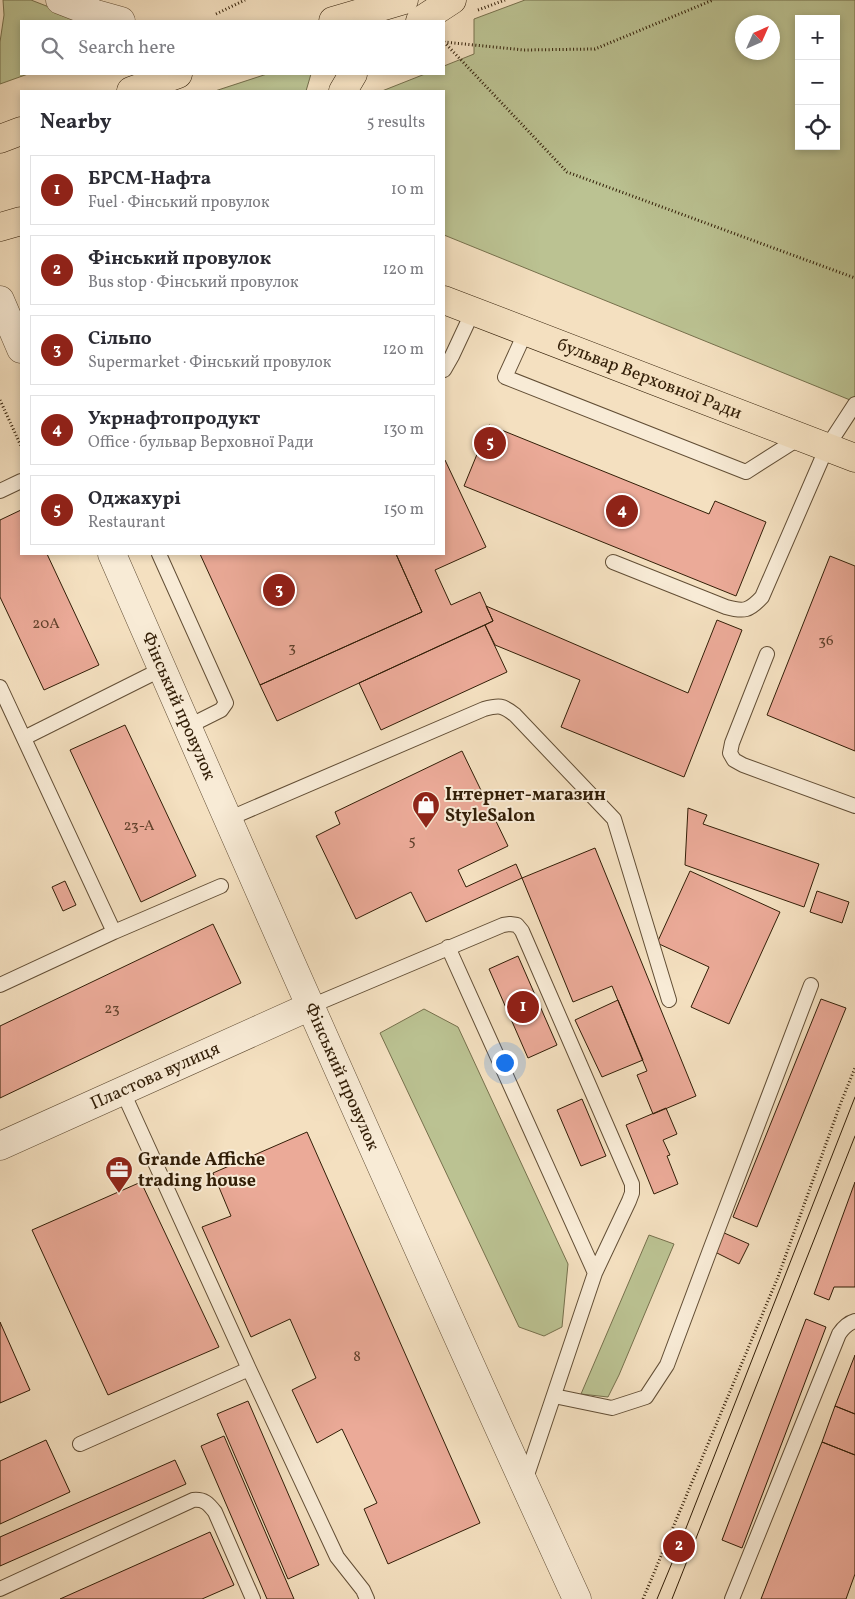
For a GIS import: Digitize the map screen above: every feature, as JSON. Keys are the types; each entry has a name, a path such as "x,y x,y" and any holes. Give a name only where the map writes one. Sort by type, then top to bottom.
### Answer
{"highway":[{"path":"336,20 403,0"},
{"path":"422,20 452,0"},
{"path":"134,90 175,75"},
{"path":"344,90 351,75"},
{"path":"0,139 20,132"},
{"path":"0,227 20,221"},
{"name":"бульвар Верховної Ради","path":"445,300 855,458"}],"street":[{"path":"60,0 117,20"},
{"path":"0,300 12,342"},
{"name":"Фінський провулок","path":"113,555 187,727 577,1599"},
{"name":"Пластова вулиця","path":"0,1146 311,1006"}],"lane":[{"path":"445,368 473,311"},
{"path":"526,331 505,377 746,472 801,437"},
{"path":"613,562 726,607 739,610 752,608 762,597 827,447 855,404"},
{"path":"0,491 20,481"},
{"path":"159,555 226,703 221,710 187,727"},
{"path":"767,654 732,742 730,753 734,760 855,806"},
{"path":"24,738 162,669"},
{"path":"0,687 114,932"},
{"path":"228,819 484,709 495,706 506,707 614,819 669,1000"},
{"path":"0,985 114,932 221,886"},
{"path":"311,1006 503,925 517,925 522,931 632,1184 632,1193 629,1201 595,1273 524,1484"},
{"path":"448,947 595,1273"},
{"path":"554,1396 612,1408 646,1397 667,1365 811,985"},
{"path":"122,1090 337,1557 363,1590 367,1599"},
{"path":"732,1599 839,1334 851,1322 855,1321"},
{"path":"80,1444 249,1369"},
{"path":"0,1589 193,1500 201,1500 208,1503 214,1512 252,1599"}],"path":[{"path":"216,14 245,0"},
{"path":"445,42 524,50 595,49 713,0"},
{"path":"445,43 567,172 855,278"},
{"path":"0,400 20,444"},
{"path":"643,1599 778,1276 855,1068"}],"green space":[{"path":"3,0 31,0 82,20 20,20 20,75 25,75 0,84 0,42 4,15"},
{"path":"525,0 855,0 855,402 445,235 445,90 385,90 422,75 445,75 445,66 474,54 474,19"},
{"path":"264,75 311,75 306,90 218,90"},
{"path":"424,1009 458,1027 568,1264 562,1327 544,1336 519,1327 380,1033"},
{"path":"649,1235 674,1244 619,1375 608,1397 581,1394"}],"building":[{"path":"489,425 709,514 715,501 766,522 736,596 464,486"},
{"path":"445,460 486,547 435,570 451,605 480,592 493,621 277,721 260,685 422,612 396,555 445,555"},
{"path":"20,510 20,555 47,555 99,665 44,690 0,597 0,520"},
{"path":"200,555 396,555 422,612 260,685"},
{"path":"830,556 855,566 855,751 767,715"},
{"path":"486,606 688,693 717,620 742,630 684,777 561,727 580,680 495,645 485,625 493,621"},
{"path":"485,625 507,672 381,730 359,683"},
{"path":"125,725 196,876 141,902 70,750"},
{"path":"462,751 508,846 458,870 466,887 516,864 522,878 426,922 411,892 356,919 316,836 340,824 335,812"},
{"path":"688,808 707,815 703,824 819,864 804,907 685,865"},
{"path":"595,848 696,1096 653,1114 637,1075 647,1071 612,986 573,1002 522,878"},
{"path":"690,871 780,912 729,1024 691,1007 709,967 657,943"},
{"path":"65,881 76,905 63,911 52,887"},
{"path":"817,891 849,902 842,923 810,912"},
{"path":"213,924 241,983 0,1098 0,1026"},
{"path":"518,956 557,1045 528,1058 489,969"},
{"path":"821,999 846,1008 757,1227 733,1217"},
{"path":"618,1000 643,1060 602,1077 575,1020"},
{"path":"582,1099 606,1156 581,1166 557,1110"},
{"path":"666,1108 677,1134 663,1140 670,1155 667,1156 678,1184 654,1194 626,1125"},
{"path":"307,1132 480,1523 388,1564 364,1509 377,1503 342,1429 317,1443 292,1390 316,1378 290,1319 251,1337 202,1227 231,1216 213,1173"},
{"path":"141,1182 219,1347 108,1395 32,1230"},
{"path":"855,1182 855,1287 834,1287 829,1300 814,1294"},
{"path":"722,1232 749,1244 739,1264 713,1251"},
{"path":"806,1319 826,1327 742,1548 722,1540"},
{"path":"0,1322 30,1390 0,1403"},
{"path":"855,1355 855,1414 835,1406"},
{"path":"248,1401 319,1565 288,1579 217,1414"},
{"path":"835,1406 855,1414 855,1455 822,1442"},
{"path":"224,1436 294,1599 267,1599 201,1446"},
{"path":"46,1440 70,1492 0,1524 0,1461"},
{"path":"822,1442 855,1455 855,1574 846,1599 761,1599"},
{"path":"175,1460 186,1484 0,1566 0,1537"},
{"path":"210,1532 234,1585 202,1599 60,1599"}],"tram line":[{"path":"657,1599 855,1097"},
{"path":"672,1599 855,1136"}],"place":[{"name":"Оджахурі","path":"490,443"},
{"name":"Укрнафтопродукт","path":"622,511"},
{"name":"Сільпо","path":"279,590"},
{"name":"Інтернет-магазин StyleSalon","path":"426,829"},
{"name":"БРСМ-Нафта","path":"523,1007"},
{"name":"Grande Affiche trading house","path":"119,1194"},
{"name":"Фінський провулок","path":"679,1546"}]}
